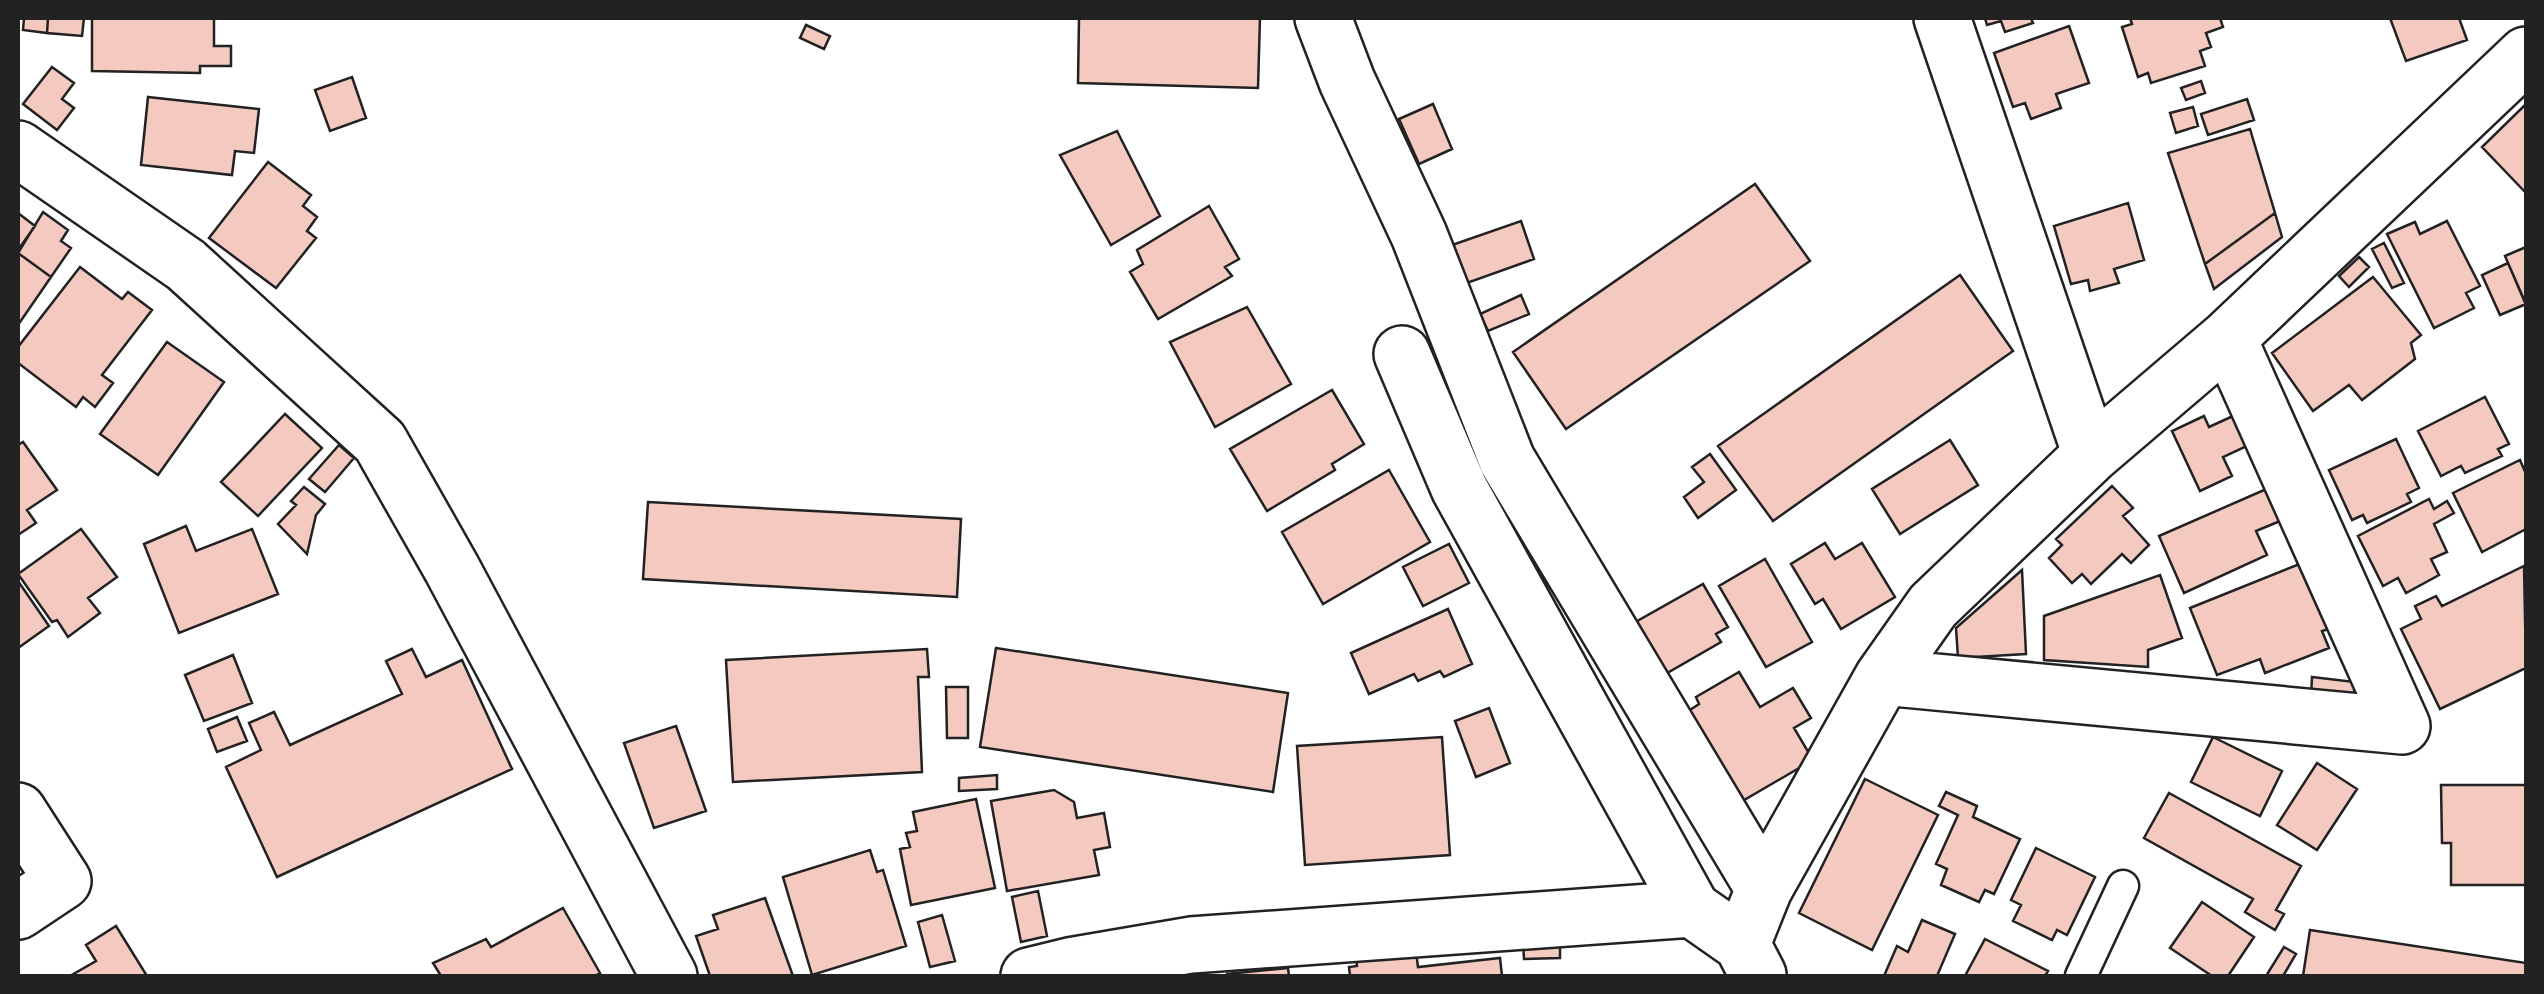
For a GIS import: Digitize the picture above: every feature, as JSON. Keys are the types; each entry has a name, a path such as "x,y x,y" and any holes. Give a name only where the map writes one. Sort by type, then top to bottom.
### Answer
{"street":[{"path":"1323,18 1347,81 1420,236 1507,460 1764,889"},
{"path":"1942,18 2091,455"},
{"path":"1751,960 1764,889 1883,677 1933,606 2091,455 2228,338 2526,55"},
{"path":"18,149 186,265 380,442 669,976"},
{"path":"1883,677 2402,726 2228,338"},
{"path":"1402,354 1459,488 1692,909 1751,960"},
{"path":"18,811 63,881 18,911"},
{"path":"1029,976 1191,945 1692,909"}],"lane":[{"path":"2081,976 2123,886"}],"building":[{"path":"24,18 48,18 47,33 23,30"},
{"path":"48,18 84,18 82,36 47,33"},
{"path":"92,18 214,18 214,46 231,46 231,66 200,66 200,73 92,71"},
{"path":"1079,18 1260,18 1258,88 1078,83"},
{"path":"1985,18 2031,18 2033,23 2005,32 2001,21 1987,25"},
{"path":"2130,18 2220,18 2223,27 2206,33 2211,47 2200,51 2205,66 2151,83 2148,73 2138,77 2122,27 2132,24"},
{"path":"2390,18 2459,18 2467,40 2406,61"},
{"path":"806,25 830,36 824,49 800,38"},
{"path":"2069,26 2089,83 2056,94 2061,108 2031,119 2025,103 2013,107 1994,53"},
{"path":"52,67 74,83 62,99 74,108 57,130 23,104"},
{"path":"352,77 366,118 330,131 315,90"},
{"path":"2201,81 2205,93 2186,100 2181,88"},
{"path":"148,97 259,109 254,153 235,151 232,175 141,165"},
{"path":"2247,99 2254,120 2208,135 2201,114"},
{"path":"1433,104 1452,149 1419,164 1399,119"},
{"path":"2526,104 2526,193 2482,147"},
{"path":"2193,107 2198,126 2176,133 2170,113"},
{"path":"2250,129 2275,213 2205,264 2168,153"},
{"path":"1117,131 1160,216 1111,245 1060,155"},
{"path":"268,162 311,195 303,206 317,217 307,231 316,238 276,288 209,238"},
{"path":"1755,184 1810,261 1566,429 1513,352"},
{"path":"2128,203 2144,260 2114,269 2119,283 2090,291 2088,280 2071,284 2054,226"},
{"path":"1209,206 1239,259 1225,267 1232,276 1158,319 1130,272 1143,264 1137,250"},
{"path":"43,212 68,230 61,241 71,248 51,277 18,253"},
{"path":"18,213 35,226 18,250"},
{"path":"2275,213 2282,237 2214,289 2205,264"},
{"path":"1521,221 1534,259 1467,283 1452,245"},
{"path":"2447,221 2480,286 2466,293 2474,308 2434,328 2387,234 2415,222 2420,234"},
{"path":"2384,243 2404,283 2392,288 2372,249"},
{"path":"2526,247 2526,305 2505,256"},
{"path":"18,253 51,277 18,325"},
{"path":"2359,257 2369,267 2349,287 2339,276"},
{"path":"2508,263 2526,304 2500,315 2482,275"},
{"path":"80,267 122,299 128,292 152,310 102,375 113,383 95,407 83,397 76,407 18,363 18,347"},
{"path":"1960,275 2013,351 1773,521 1718,446"},
{"path":"2373,277 2421,335 2411,343 2415,359 2362,400 2349,385 2313,411 2272,353"},
{"path":"1521,295 1529,314 1488,331 1480,314"},
{"path":"1247,307 1291,384 1215,427 1170,342"},
{"path":"167,342 224,382 158,475 100,434"},
{"path":"1332,390 1364,444 1332,464 1335,470 1267,511 1230,449"},
{"path":"2485,397 2509,444 2498,449 2502,456 2465,473 2461,466 2441,476 2418,431"},
{"path":"285,414 322,448 258,516 221,482"},
{"path":"2204,416 2209,427 2233,416 2247,446 2223,457 2232,476 2200,491 2172,431"},
{"path":"2396,439 2419,488 2407,494 2411,502 2367,523 2363,515 2352,520 2329,470"},
{"path":"1950,440 1978,485 1900,534 1872,489"},
{"path":"23,442 57,490 27,510 36,523 18,535 18,445"},
{"path":"339,445 354,458 325,492 309,479"},
{"path":"1710,454 1736,490 1698,518 1684,497 1704,482 1692,467"},
{"path":"2520,460 2526,474 2526,529 2482,552 2453,493"},
{"path":"1389,470 1430,542 1323,604 1282,532"},
{"path":"2112,486 2133,508 2123,516 2149,545 2131,563 2122,554 2091,584 2082,574 2072,583 2049,558 2062,545 2056,539"},
{"path":"304,487 325,504 316,515 307,554 278,524 296,505 291,501"},
{"path":"2271,487 2285,519 2256,531 2267,555 2184,593 2159,536"},
{"path":"2429,499 2434,509 2447,501 2454,513 2434,524 2447,552 2431,559 2439,575 2406,593 2398,578 2383,586 2358,536"},
{"path":"648,502 961,519 957,597 643,579"},
{"path":"186,526 196,551 252,529 278,594 179,633 144,544"},
{"path":"81,529 117,577 88,598 100,613 68,637 57,620 52,622 18,574"},
{"path":"1825,543 1835,559 1862,543 1895,597 1841,629 1823,599 1815,604 1791,564"},
{"path":"1449,544 1469,583 1423,606 1403,567"},
{"path":"1765,559 1812,642 1766,667 1719,586"},
{"path":"2302,563 2329,629 2322,631 2329,648 2265,673 2260,659 2217,675 2190,608"},
{"path":"2524,566 2526,668 2440,709 2401,629 2421,619 2415,606 2436,596 2442,606"},
{"path":"2022,570 2026,654 1958,658 1956,628"},
{"path":"2160,575 2182,638 2148,650 2148,667 2044,660 2044,616"},
{"path":"18,581 49,626 18,648"},
{"path":"1703,584 1728,627 1716,634 1721,642 1662,676 1632,624"},
{"path":"1448,609 1472,664 1444,677 1440,671 1418,681 1414,674 1369,694 1351,653"},
{"path":"996,648 1288,693 1273,792 980,747"},
{"path":"412,649 426,677 462,660 512,769 277,877 226,767 261,750 249,723 274,712 290,745 402,694 386,661"},
{"path":"927,649 929,677 918,677 922,772 733,782 726,660"},
{"path":"233,655 252,703 204,721 185,675"},
{"path":"1739,672 1760,707 1793,688 1811,718 1794,728 1813,760 1739,803 1687,712 1699,704 1696,697"},
{"path":"2312,677 2355,682 2353,702 2311,697"},
{"path":"946,687 968,687 968,738 947,738"},
{"path":"1489,708 1510,763 1476,777 1455,721"},
{"path":"237,717 247,741 217,752 208,729"},
{"path":"676,726 706,811 654,828 624,743"},
{"path":"1442,737 1450,855 1305,865 1297,746"},
{"path":"2213,737 2282,771 2260,816 2191,782"},
{"path":"2317,763 2357,789 2317,850 2277,825"},
{"path":"997,775 997,789 959,791 959,778"},
{"path":"1865,779 1938,815 1872,950 1799,913"},
{"path":"2441,785 2526,785 2526,885 2451,885 2451,843 2442,843"},
{"path":"1054,790 1074,802 1077,818 1104,813 1110,847 1094,850 1099,875 1007,891 991,801"},
{"path":"1946,792 1977,806 1973,817 2020,839 1994,894 1985,890 1979,902 1941,885 1947,869 1936,864 1958,815 1939,806"},
{"path":"2169,793 2301,866 2276,910 2284,914 2275,930 2245,912 2253,899 2144,838"},
{"path":"976,799 995,888 911,905 900,849 910,847 906,833 917,831 913,812"},
{"path":"2036,848 2095,877 2067,935 2057,930 2052,940 2013,921 2021,905 2011,900"},
{"path":"870,850 877,872 883,870 906,946 812,975 783,877"},
{"path":"1038,891 1047,936 1021,942 1012,897"},
{"path":"765,898 793,976 710,976 696,936 718,929 713,915"},
{"path":"2202,902 2254,937 2228,976 2212,976 2170,948"},
{"path":"563,908 600,973 595,976 441,976 433,963 486,939 491,947"},
{"path":"942,915 955,961 930,967 918,922"},
{"path":"1922,920 1955,934 1937,976 1884,976 1897,946 1908,952"},
{"path":"116,926 147,976 70,976 96,961 86,945"},
{"path":"2310,930 2526,963 2526,976 2303,976"},
{"path":"1985,939 2048,971 2045,976 1965,976"},
{"path":"1560,942 1560,958 1524,959 1523,943"},
{"path":"1415,944 1418,967 1500,958 1502,976 1350,976 1349,967 1357,966 1355,951"},
{"path":"2284,947 2296,954 2283,976 2266,976"},
{"path":"1288,968 1289,976 1227,976 1227,974"}]}
